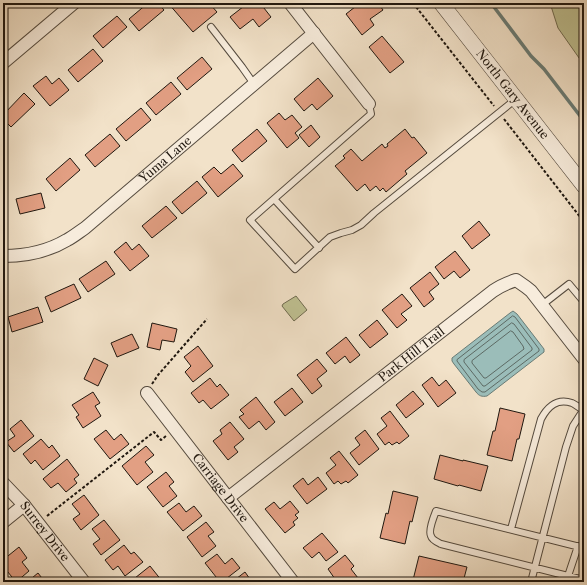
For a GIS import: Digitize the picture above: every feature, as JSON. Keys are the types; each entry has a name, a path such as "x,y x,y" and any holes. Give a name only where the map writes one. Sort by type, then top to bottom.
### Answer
{"street":[{"path":"3,63 74,3"},
{"path":"290,3 369,104"},
{"name":"North Gary Avenue","path":"441,3 584,186"},
{"name":"Yuma Lane","path":"3,256 17,256 42,251 67,240 85,228 314,33"},
{"name":"Park Hill Trail","path":"228,498 502,285 516,280 531,291 584,359"},
{"name":"Carriage Drive","path":"147,394 293,582"},
{"name":"Surrey Drive","path":"3,483 24,505 84,582"},
{"path":"3,522 24,505"}],"lane":[{"path":"211,27 254,84"},
{"path":"369,104 371,114 250,220 296,269 330,238 352,230 361,224 516,99"},
{"path":"274,199 319,248"},
{"path":"542,305 569,284 584,302"},
{"path":"511,529 541,419 545,411 557,402 566,402 584,409 573,426 566,447 531,582"},
{"path":"567,579 581,547 436,511 430,531 431,536 435,541 441,544 535,567 567,579 584,580"}],"path":[{"path":"413,3 490,100"},
{"path":"508,125 584,222"},
{"path":"147,394 158,375 207,319"},
{"path":"38,523 154,432 161,440 174,430"}],"green space":[{"path":"550,3 584,3 584,65 558,28"},
{"path":"296,296 307,310 294,321 282,306"}],"water":[{"path":"513,311 517,314 544,349 544,352 487,396 481,396 454,364 452,358"}],"building":[{"path":"148,3 158,3 164,10 139,31 129,19"},
{"path":"168,3 209,3 217,12 193,32"},
{"path":"248,3 260,3 271,17 259,27 253,19 240,29 230,17"},
{"path":"360,3 378,3 383,10 370,19 374,25 362,35 346,14"},
{"path":"117,16 127,27 103,48 93,36"},
{"path":"382,36 404,62 390,73 369,47"},
{"path":"93,49 103,61 78,82 68,70"},
{"path":"202,57 212,69 187,90 177,78"},
{"path":"46,76 52,84 59,78 69,90 50,106 33,86"},
{"path":"318,78 333,96 317,110 312,104 304,111 294,99"},
{"path":"171,82 181,94 156,115 146,103"},
{"path":"24,93 35,104 11,127 3,119 3,115"},
{"path":"141,108 151,120 126,141 116,129"},
{"path":"279,113 285,120 292,115 302,127 295,133 299,138 287,148 267,123"},
{"path":"311,125 320,137 309,147 299,135"},
{"path":"257,129 267,141 242,162 232,150"},
{"path":"405,129 412,138 414,137 427,153 405,171 407,174 386,192 383,188 380,191 376,186 370,191 365,184 357,191 335,166 345,158 343,156 351,149 362,161 382,144 385,148 388,146 387,144"},
{"path":"3,133 7,134 3,147"},
{"path":"110,134 120,146 95,167 85,155"},
{"path":"70,158 80,170 56,191 46,179"},
{"path":"233,164 243,176 218,197 202,177 214,167 221,174"},
{"path":"197,181 207,193 182,214 172,202"},
{"path":"41,193 45,208 20,214 16,199"},
{"path":"166,206 177,218 152,238 142,226"},
{"path":"479,221 490,235 472,249 462,236"},
{"path":"126,242 132,250 139,244 149,256 130,271 114,252"},
{"path":"455,251 470,270 460,278 454,271 444,279 435,267"},
{"path":"106,261 115,274 88,292 79,279"},
{"path":"430,272 439,284 429,292 434,299 424,307 410,288"},
{"path":"74,284 81,298 51,312 45,297"},
{"path":"402,294 412,306 401,314 407,320 397,328 382,310"},
{"path":"38,307 43,322 12,332 8,317"},
{"path":"377,320 388,334 370,348 359,335"},
{"path":"152,323 177,329 174,342 162,340 160,350 147,347"},
{"path":"132,334 139,348 117,357 111,343"},
{"path":"346,337 360,355 350,363 345,356 335,364 326,353"},
{"path":"198,346 213,366 193,382 185,372 191,366 184,357"},
{"path":"94,358 108,365 98,386 84,379"},
{"path":"317,359 327,371 317,379 322,386 312,394 297,375"},
{"path":"432,377 439,386 446,380 456,393 438,407 422,385"},
{"path":"210,378 217,387 220,384 229,395 211,409 203,400 199,403 191,393"},
{"path":"292,388 303,402 285,416 274,402"},
{"path":"413,391 424,404 406,418 396,405"},
{"path":"93,392 100,403 95,406 101,416 83,428 76,417 79,415 72,405"},
{"path":"256,397 275,422 266,430 259,421 249,429 239,417 244,414 240,410"},
{"path":"500,408 525,414 512,461 487,455 493,431 495,431"},
{"path":"390,411 409,436 399,444 397,442 392,445 389,442 385,445 377,434 387,426 381,418"},
{"path":"21,420 34,436 14,452 6,442 15,436 10,429"},
{"path":"230,422 244,439 234,447 238,452 228,460 213,441 222,434 220,430"},
{"path":"106,430 114,440 121,434 129,444 110,459 94,439"},
{"path":"365,430 379,449 359,465 350,453 360,445 355,438"},
{"path":"41,439 49,448 52,445 60,456 43,470 35,460 31,464 23,454"},
{"path":"146,446 154,455 145,462 153,472 137,485 122,466"},
{"path":"339,451 358,475 348,483 346,481 341,484 338,481 334,484 326,473 336,465 330,458"},
{"path":"440,455 488,466 481,491 434,479"},
{"path":"67,459 79,475 74,479 77,483 66,492 58,483 51,488 43,479"},
{"path":"166,472 174,482 169,486 177,496 163,507 147,487"},
{"path":"318,477 327,489 307,504 293,486 303,478 308,485"},
{"path":"393,491 418,497 412,522 410,521 405,544 380,538 386,513 388,514"},
{"path":"84,495 99,515 81,530 73,519 80,514 72,504"},
{"path":"290,501 299,512 295,515 298,518 293,522 295,525 285,533 265,509 274,502 280,509"},
{"path":"179,503 186,512 194,506 202,516 183,531 167,512"},
{"path":"104,520 120,540 101,555 93,544 100,539 92,529"},
{"path":"206,522 214,532 208,536 216,546 202,557 187,537"},
{"path":"322,533 338,552 326,561 319,552 312,558 303,548"},
{"path":"124,545 131,554 134,552 143,562 125,576 118,566 113,570 105,560"},
{"path":"19,547 27,558 22,562 29,571 16,582 3,566 3,560"},
{"path":"217,554 225,564 232,558 240,568 222,582 220,582 205,563"},
{"path":"345,555 354,566 351,569 358,578 352,582 331,582 335,579 328,569"},
{"path":"419,556 467,567 463,582 419,582 413,580"},
{"path":"150,566 162,581 161,582 130,582"},
{"path":"245,572 252,582 232,582"},
{"path":"38,573 45,582 27,582"}],"waterway":[{"path":"491,3 531,56 544,69 584,121"}]}
